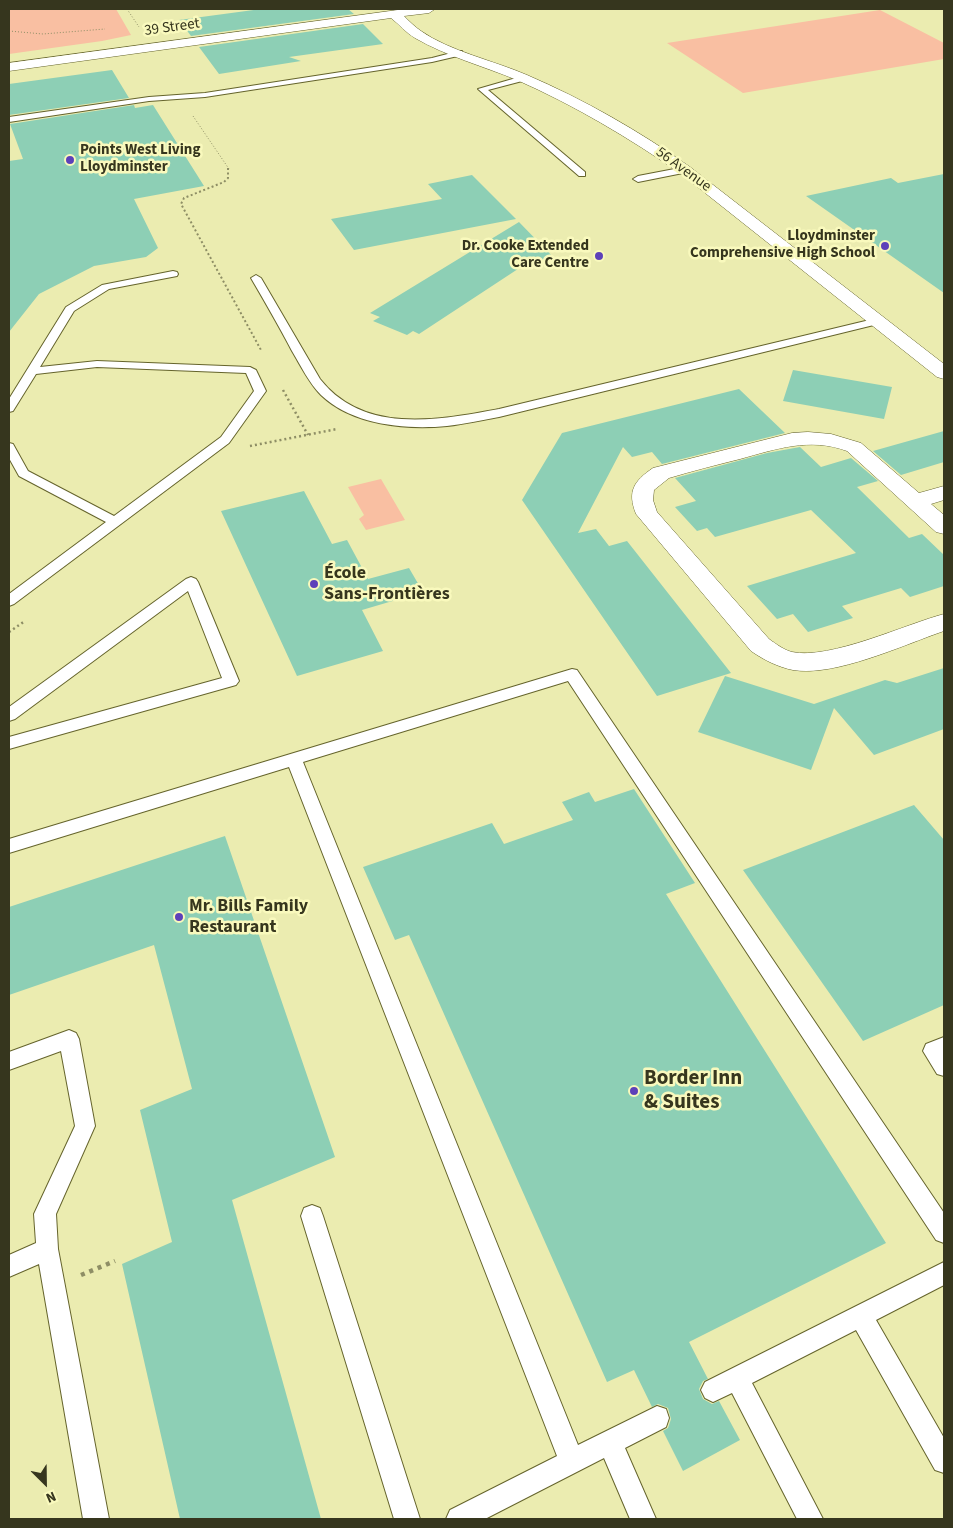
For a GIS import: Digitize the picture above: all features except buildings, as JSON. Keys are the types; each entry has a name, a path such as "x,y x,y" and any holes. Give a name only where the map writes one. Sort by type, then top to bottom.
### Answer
{"street":[{"name":"39 Street","path":"9,67 429,9"},
{"name":"56 Avenue","path":"394,14 417,34 523,78 604,119 646,143 685,170 944,373"},
{"path":"941,520 917,502 854,447 838,440 815,437 792,440 661,473 642,488 640,500 647,514 760,645 775,655 794,660 820,661 842,656 944,622"},
{"path":"917,502 944,493"}],"lane":[{"path":"9,120 150,99 205,95 432,60 459,52"},
{"path":"523,78 482,89 582,174"},
{"path":"638,179 685,170"},
{"path":"9,408 70,309 106,287 173,274"},
{"path":"256,278 315,380 328,395 349,407 379,420 408,423 442,423 498,413 878,321"},
{"path":"9,600 224,440 260,391 250,370 97,364 31,371"},
{"path":"9,447 24,473 115,522"},
{"path":"9,715 192,582 230,681 9,743"},
{"path":"9,846 572,674 944,1232"},
{"path":"294,759 572,1462"},
{"path":"9,1062 69,1039 85,1126 46,1214 47,1249 96,1519"},
{"path":"944,1046 933,1051 944,1066"},
{"path":"312,1216 407,1519"},
{"path":"9,1266 47,1249"},
{"path":"713,1390 944,1273"},
{"path":"860,1316 944,1461"},
{"path":"737,1378 810,1519"},
{"path":"459,1519 657,1418"},
{"path":"610,1443 643,1519"}],"path":[{"path":"127,9 139,28"},
{"path":"9,31 43,34 112,29"},
{"path":"188,109 229,170 228,178 224,182 184,198 180,201 180,204 264,356"},
{"path":"279,382 308,435"},
{"path":"244,448 344,427"}],"shaded area":[{"path":"9,9 116,9 131,35 9,54"},
{"path":"880,10 944,43 944,59 743,93 667,43"},
{"path":"381,479 405,520 366,530 359,519 364,515 348,487"}],"place":[{"name":"Points West Living Lloydminster","path":"70,160"},
{"name":"Lloydminster Comprehensive High School","path":"885,246"},
{"name":"Dr. Cooke Extended Care Centre","path":"599,256"},
{"name":"École Sans-Frontières","path":"314,584"},
{"name":"Mr. Bills Family Restaurant","path":"179,917"},
{"name":"Border Inn & Suites","path":"634,1091"}]}
